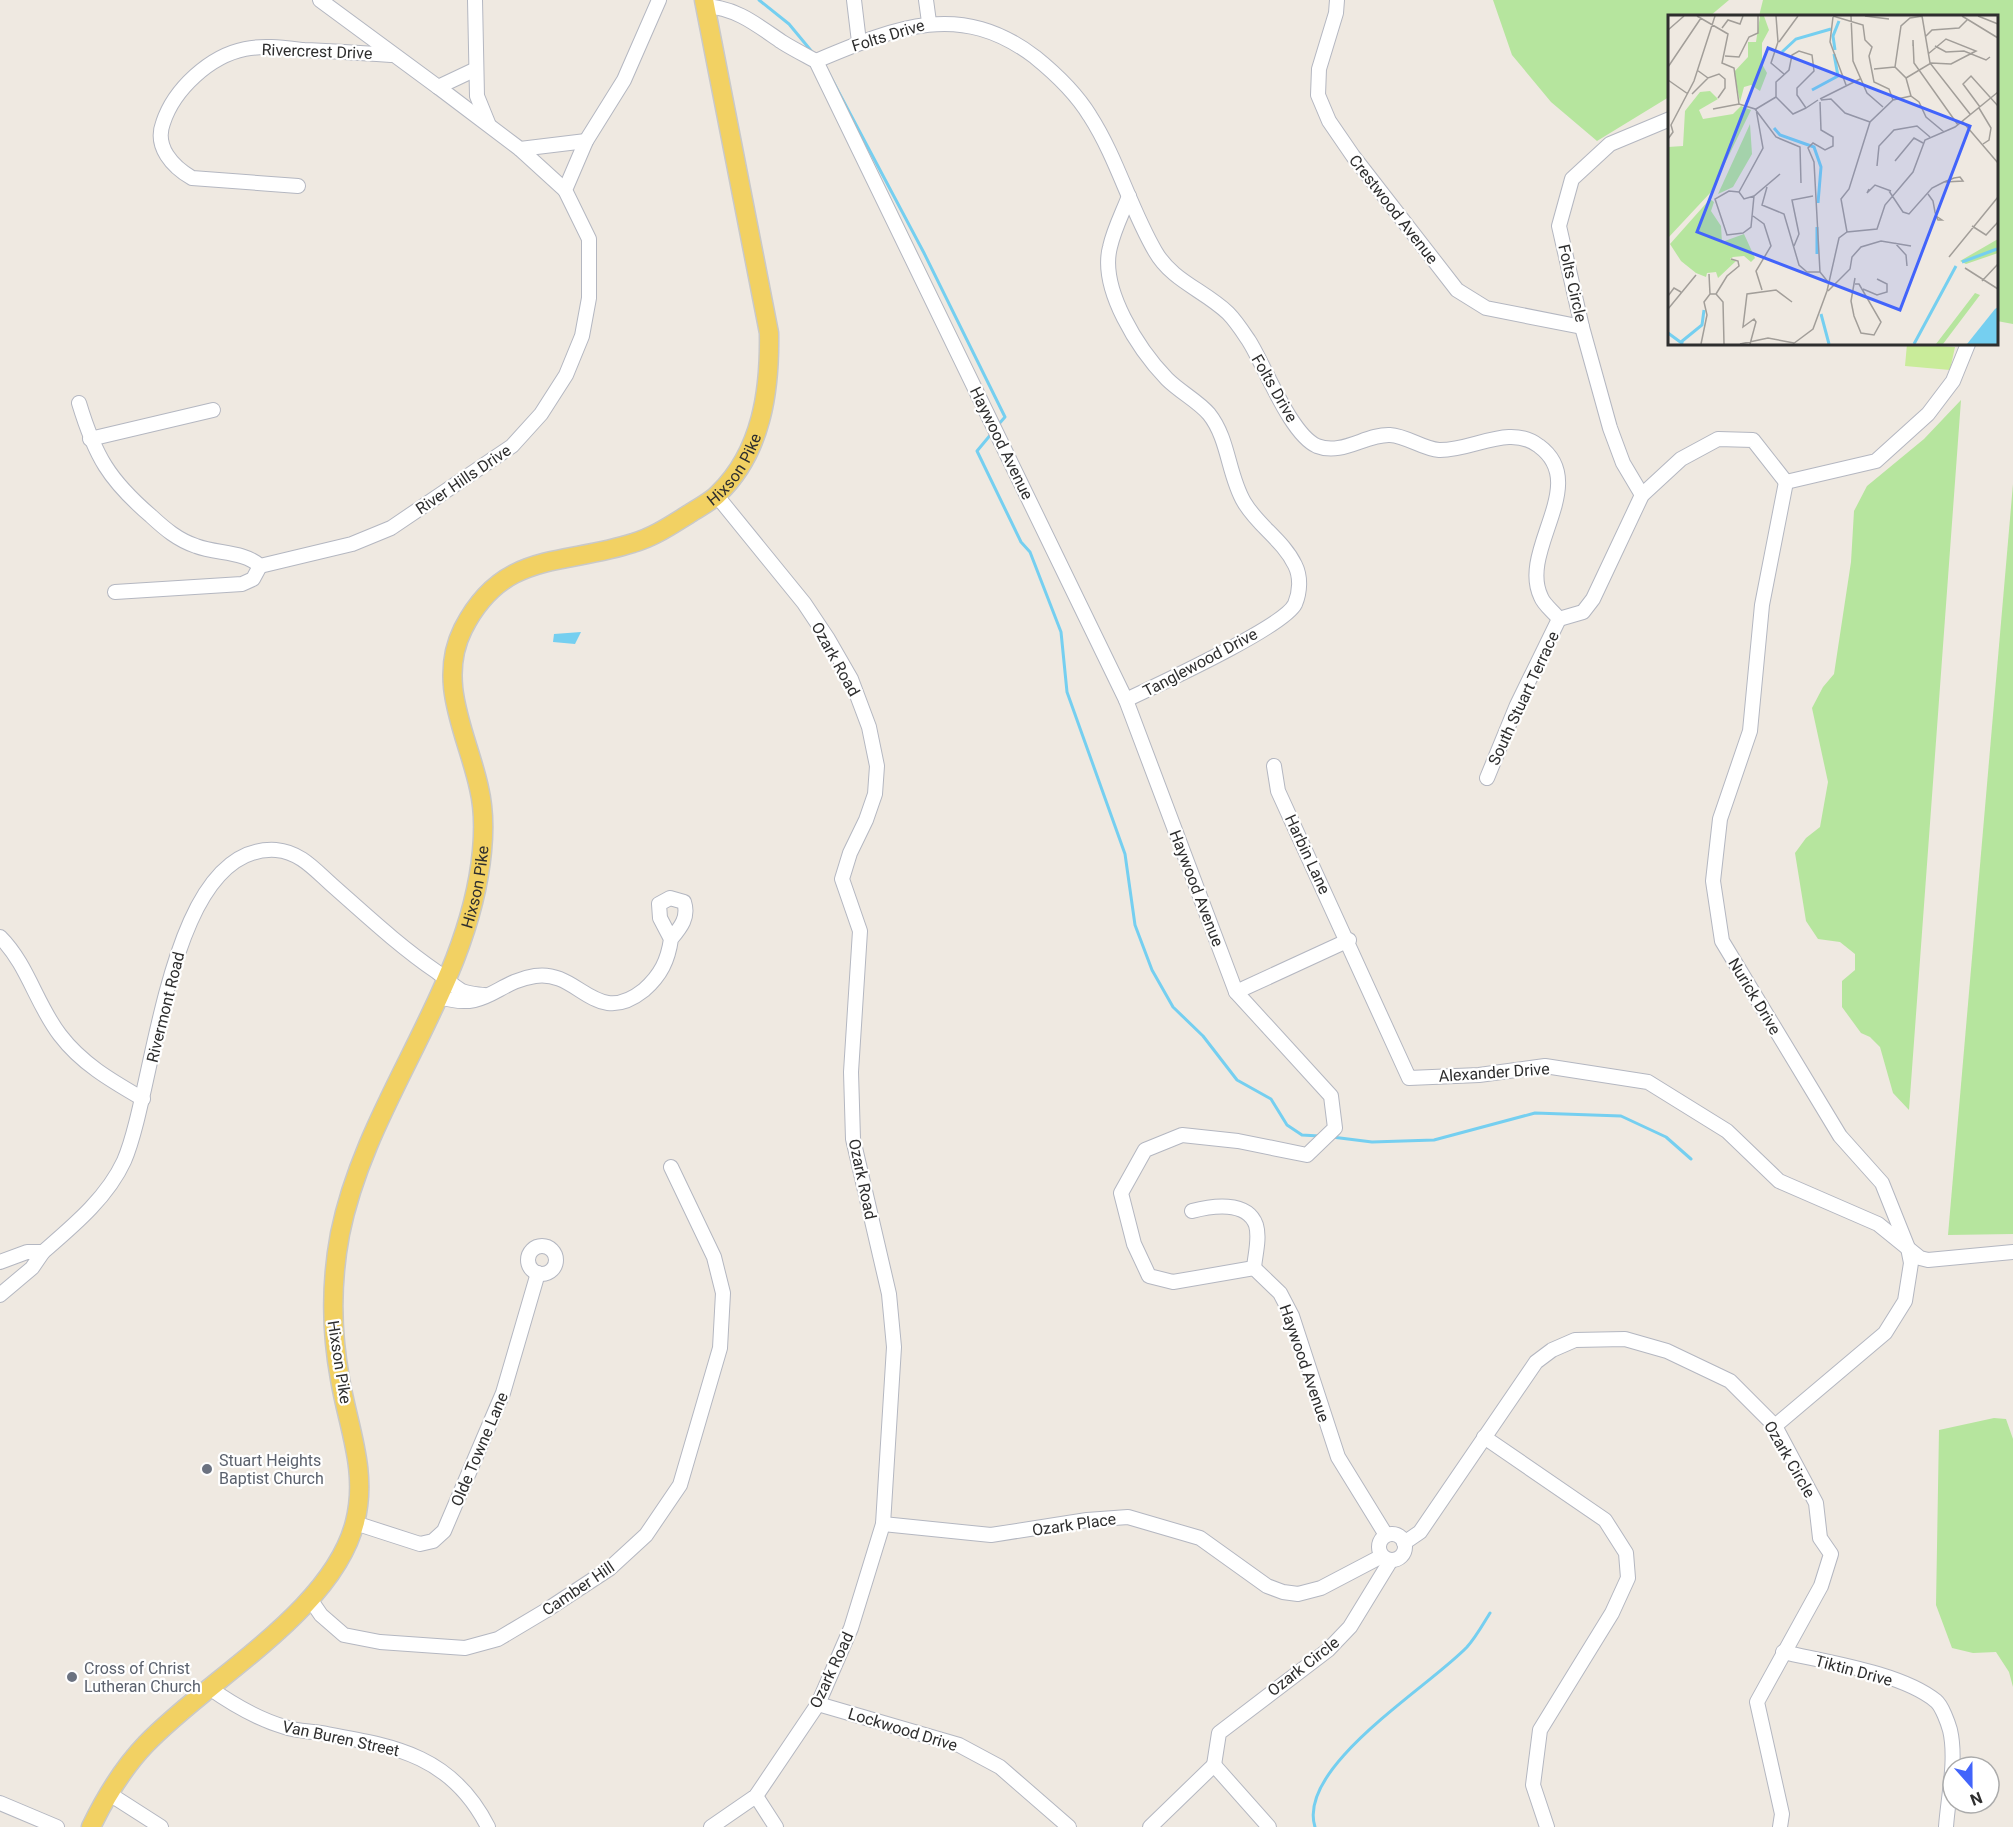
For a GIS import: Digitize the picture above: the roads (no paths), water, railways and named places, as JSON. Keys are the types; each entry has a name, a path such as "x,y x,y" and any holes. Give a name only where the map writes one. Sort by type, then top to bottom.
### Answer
{"main road":[{"name":"Hixson Pike","path":"92,1827 108,1793 147,1742 322,1587 343,1556 355,1523 360,1488 358,1456 340,1380 332,1306 339,1238 360,1164 440,996 461,945 474,903 482,846 483,817 480,789 455,707 452,672 456,646 464,627 486,592 513,574 558,559 633,544 662,531 717,496 734,475 755,437 770,381 769,333 704,3"}],"street":[{"path":"320,0 520,149 565,190 586,141 624,80 659,0"},
{"path":"475,0 474,70 477,96 489,125"},
{"path":"854,0 859,42"},
{"path":"926,0 929,22"},
{"name":"Crestwood Avenue","path":"1337,0 1336,13 1319,69 1318,95 1329,121 1353,156 1457,290 1486,308 1582,327"},
{"path":"704,3 757,22 783,43 816,61"},
{"name":"Folts Drive","path":"816,61 859,42 929,22 957,21 984,26 1005,34 1048,68 1090,116 1155,251 1170,273 1229,314 1250,343 1293,422 1317,446 1340,448 1371,437 1391,435 1438,450 1513,435 1539,446 1555,465 1560,491 1543,542 1536,579 1541,598 1559,619"},
{"name":"Rivercrest Drive","path":"298,186 192,178 177,170 167,158 162,143 161,127 166,112 194,77 218,59 244,49 269,48 391,55"},
{"name":"Haywood Avenue","path":"816,61 1126,700 1236,992 1331,1096 1335,1128 1307,1155 1239,1141 1182,1135 1145,1150 1121,1193 1134,1245 1149,1276 1173,1282 1254,1268 1280,1293 1292,1316 1338,1456 1386,1535"},
{"path":"438,87 474,70"},
{"name":"Folts Circle","path":"1642,495 1623,463 1610,428 1582,327 1559,226 1572,179 1610,144 1668,119"},
{"path":"520,149 586,141"},
{"name":"River Hills Drive","path":"260,566 352,544 391,528 512,446 541,414 566,375 574,356 582,336 589,298 589,239 565,190"},
{"name":"Tanglewood Drive","path":"1126,700 1247,640 1294,607 1300,586 1296,566 1291,558 1280,543 1254,518 1242,500 1222,438 1209,414 1170,381 1149,359 1126,323 1112,285 1109,249 1129,196"},
{"path":"1559,619 1583,612 1593,599 1619,549 1642,495 1681,459 1718,439 1753,441 1786,482 1876,461 1929,414 1953,381 1968,345"},
{"path":"79,403 90,439 107,472 123,493 178,539 198,547 253,560 260,566 253,579 242,584 115,592"},
{"path":"90,439 213,410"},
{"name":"Nurick Drive","path":"1775,1426 1885,1333 1905,1301 1911,1263 1908,1248 1882,1183 1840,1136 1722,942 1713,881 1720,819 1750,731 1762,604 1786,482"},
{"name":"Ozark Road","path":"711,1827 756,1796 818,1704 851,1628 883,1524 894,1347 889,1294 853,1139 851,1072 860,931 842,879 849,853 866,820 875,794 877,766 869,727 851,679 828,639 804,603 717,496"},
{"name":"South Stuart Terrace","path":"1487,778 1517,705 1559,619"},
{"name":"Harbin Lane","path":"1274,766 1278,791 1349,940"},
{"name":"Rivermont Road","path":"0,1295 32,1268 43,1252 91,1209 123,1162 143,1099 166,988 177,952 191,921 218,873 256,850 295,853 416,958 465,992 484,995"},
{"path":"0,937 19,959 54,1026 76,1053 92,1069 143,1099"},
{"path":"440,996 470,1002 540,975 568,984 599,1002 612,1004 630,1000 660,975 671,939"},
{"path":"1236,992 1349,940"},
{"name":"Alexander Drive","path":"1349,940 1409,1078 1479,1075 1545,1066 1648,1082 1727,1131 1779,1181 1878,1224 1920,1257 1928,1260 2013,1251"},
{"name":"Camber Hill","path":"310,1599 321,1615 344,1635 380,1642 465,1648 498,1640 536,1617 609,1569 646,1535 680,1485 720,1348 723,1293 714,1257 671,1167"},
{"path":"1192,1211 1218,1204 1242,1210 1255,1223 1257,1233 1254,1268"},
{"path":"0,1262 27,1252 43,1252"},
{"name":"Olde Towne Lane","path":"355,1523 420,1544 433,1541 444,1531 503,1393 538,1273"},
{"name":"Ozark Circle","path":"1404,1543 1420,1532 1536,1362 1552,1350 1575,1340 1625,1339 1667,1351 1730,1381 1775,1426 1816,1503 1820,1538 1831,1554 1821,1586 1757,1702 1782,1814 1780,1827"},
{"path":"1484,1437 1605,1520 1626,1553 1628,1578 1612,1613 1540,1730 1533,1785 1547,1827"},
{"name":"Ozark Place","path":"883,1524 991,1535 1087,1520 1128,1517 1200,1538 1267,1586 1283,1592 1298,1594 1322,1588 1386,1558"},
{"path":"1386,1535 1399,1536 1404,1543 1402,1555 1386,1558 1378,1545 1386,1535"},
{"name":"Ozark Circle","path":"1214,1765 1219,1733 1328,1650 1350,1627 1386,1558"},
{"name":"Tiktin Drive","path":"1783,1652 1865,1670 1900,1682 1937,1702 1950,1731 1952,1754 1946,1827"},
{"name":"Van Buren Street","path":"208,1688 264,1721 288,1728 388,1745 415,1754 456,1783 477,1804 488,1827"},
{"name":"Lockwood Drive","path":"818,1704 893,1724 958,1745 1000,1767 1069,1827"},
{"path":"1150,1827 1214,1765 1269,1827"},
{"path":"108,1793 161,1827"},
{"path":"756,1796 776,1827"},
{"path":"0,1803 57,1827"}],"water":[{"path":"581,632 575,644 553,642 554,634"}],"waterway":[{"path":"759,0 789,24 813,53"},
{"path":"828,72 924,253 1005,417 998,425"},
{"path":"992,433 977,451 1021,542 1030,552 1061,632 1067,692 1125,854 1135,925 1152,970 1173,1007 1203,1036 1237,1080 1271,1099 1287,1125 1302,1135 1319,1136"},
{"path":"1332,1137 1372,1142 1434,1140 1535,1113 1621,1116 1666,1137 1691,1159"},
{"path":"1315,1827 1315,1804 1325,1779 1345,1754 1467,1647 1490,1613"}],"place":[{"name":"Stuart Heights Baptist Church","path":"207,1469"},
{"name":"Cross of Christ Lutheran Church","path":"72,1677"}]}
